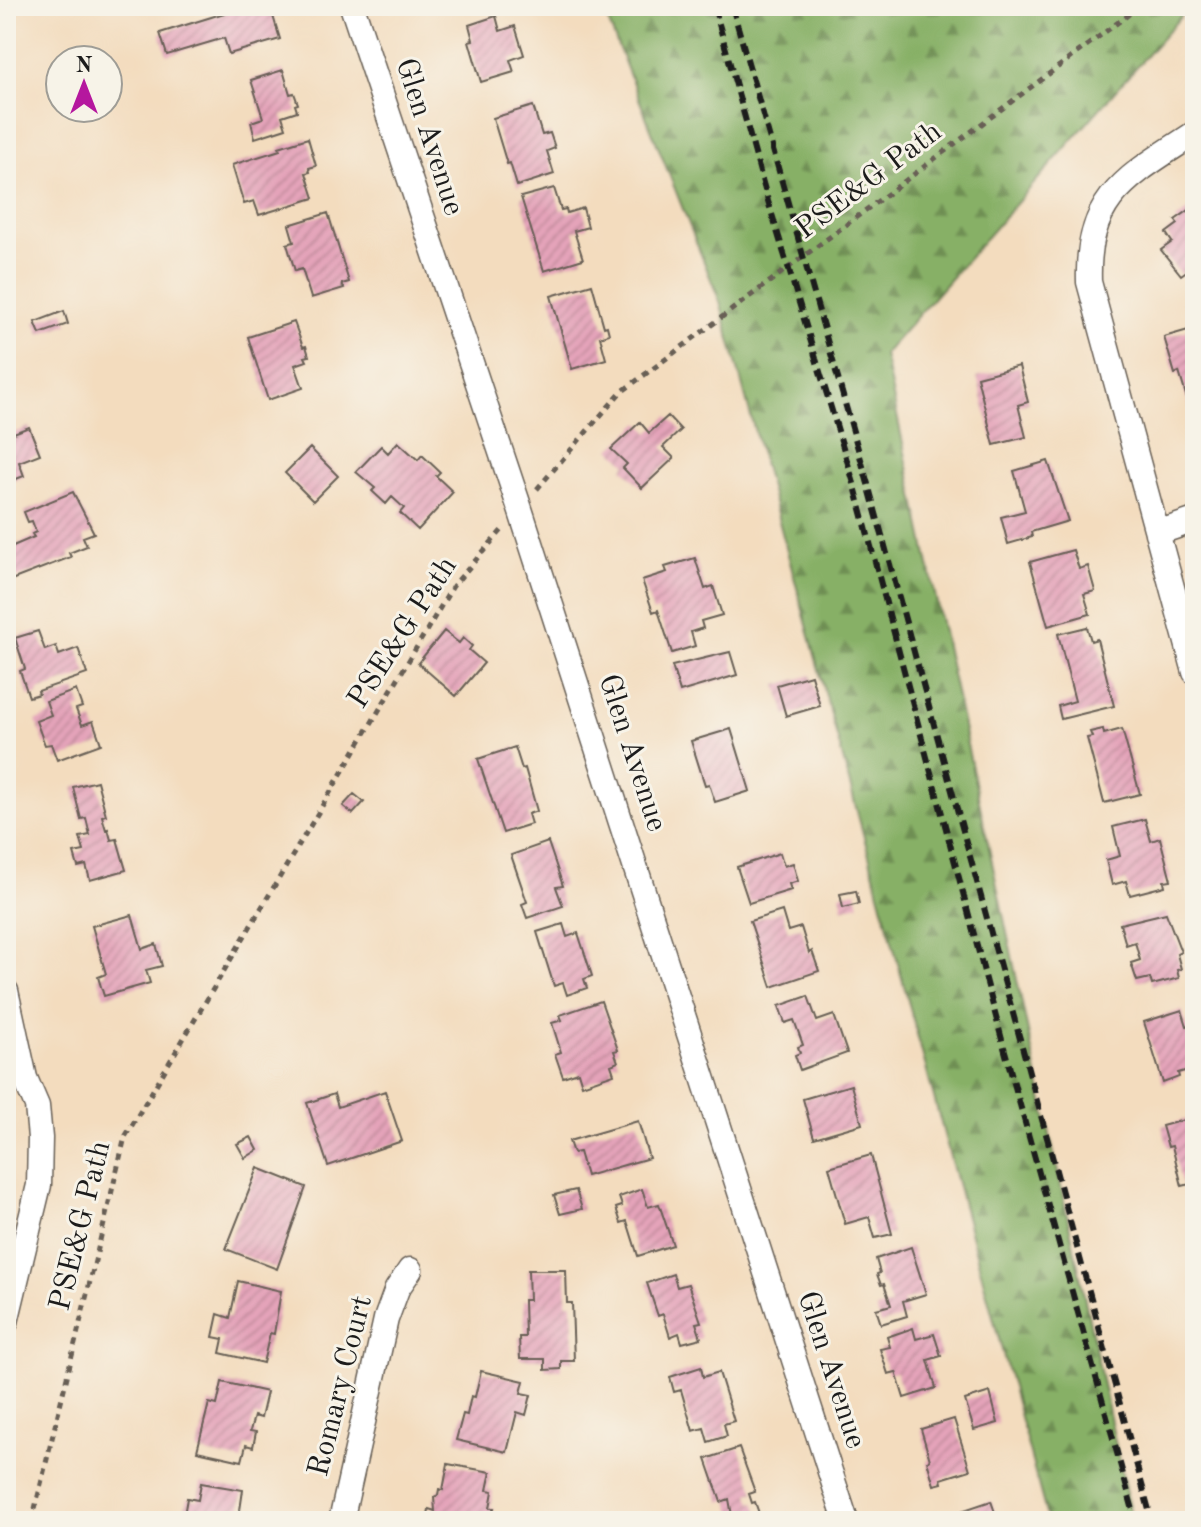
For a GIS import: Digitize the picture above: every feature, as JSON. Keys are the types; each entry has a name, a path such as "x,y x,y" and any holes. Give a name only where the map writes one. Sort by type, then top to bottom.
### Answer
{"street":[{"name":"Glen Avenue","path":"352,6 520,509 846,1521"},
{"path":"1195,133 1123,183 1105,204 1094,226 1088,255 1089,282 1195,672"},
{"path":"1157,533 1195,520"},
{"path":"6,991 25,1078 37,1106 40,1138 39,1185 6,1322"},
{"name":"Romary Court","path":"341,1521 386,1319 397,1289 410,1270"}],"path":[{"name":"PSE&G Path","path":"32,1521 125,1137 453,586 620,393 1140,6"}],"green space":[{"path":"602,6 1190,6 884,354 1132,1521 1048,1521 720,302"}],"building":[{"path":"270,6 280,39 229,54 224,38 167,55 160,33 237,9 238,12"},
{"path":"496,16 500,31 515,26 524,55 510,60 514,72 481,82 469,41 473,40 469,25"},
{"path":"283,70 290,94 294,93 298,104 295,105 297,111 282,116 286,128 255,138 251,122 263,118 251,80"},
{"path":"533,106 542,135 550,133 555,148 547,151 554,174 517,186 493,118"},
{"path":"308,138 316,166 306,173 314,198 259,215 254,201 244,204 232,165"},
{"path":"554,188 561,210 566,209 567,213 583,208 588,227 574,231 583,259 544,271 521,197"},
{"path":"1195,206 1195,265 1181,275 1161,250 1172,242 1166,233 1178,224 1175,220"},
{"path":"328,213 349,282 342,284 344,288 311,298 302,269 295,271 287,244 294,242 289,225"},
{"path":"592,284 604,327 607,326 609,334 600,337 606,359 572,369 551,296"},
{"path":"64,311 68,324 40,334 35,322"},
{"path":"294,322 309,356 305,357 307,361 295,365 303,388 268,400 248,337"},
{"path":"1195,328 1195,411 1191,412 1164,337"},
{"path":"1019,366 1028,402 1018,405 1026,437 994,445 977,377"},
{"path":"668,416 681,430 663,447 674,458 642,488 623,468 627,464 611,449 640,422 649,433"},
{"path":"29,427 40,454 19,462 24,476 6,483 6,436"},
{"path":"398,442 418,460 422,455 440,472 436,476 453,492 418,530 400,513 404,508 392,497 386,504 372,491 375,488 356,472 381,446 388,453"},
{"path":"310,448 338,476 313,501 285,473"},
{"path":"1048,461 1068,521 1031,532 1032,537 1008,544 1001,517 1025,511 1014,471"},
{"path":"73,492 94,533 83,537 87,546 69,553 71,557 6,582 6,549 34,537 32,534 36,532 24,512"},
{"path":"1073,550 1079,569 1088,566 1095,591 1084,594 1090,614 1048,626 1030,562"},
{"path":"695,558 705,589 713,586 722,615 701,621 703,628 691,632 695,646 672,653 658,610 653,612 642,580 667,572 665,567"},
{"path":"1087,627 1091,641 1097,639 1114,706 1061,719 1058,706 1075,701 1058,634"},
{"path":"38,631 45,650 56,646 59,655 78,648 87,674 29,697 20,671 25,669 15,638"},
{"path":"444,631 459,643 463,638 472,646 469,650 484,663 456,696 418,663"},
{"path":"730,652 737,675 680,692 672,666"},
{"path":"811,675 820,706 786,716 777,685"},
{"path":"76,690 82,707 76,709 82,725 93,721 101,744 57,760 51,744 45,745 36,721 51,715 46,701"},
{"path":"731,729 750,791 715,802 709,784 705,785 691,741"},
{"path":"1103,729 1104,734 1122,729 1140,794 1104,803 1087,738 1092,737 1090,732"},
{"path":"515,747 522,769 525,768 537,811 528,814 531,824 503,833 478,759"},
{"path":"97,781 106,815 102,816 106,830 111,840 117,839 126,870 90,880 86,865 78,867 74,853 84,851 80,837 90,835 86,818 81,819 73,787"},
{"path":"354,794 364,802 353,814 343,806"},
{"path":"1145,819 1151,841 1160,838 1171,880 1164,881 1165,886 1130,895 1126,881 1112,885 1106,860 1120,856 1113,827"},
{"path":"548,842 563,886 556,887 563,906 527,918 522,904 527,902 511,855"},
{"path":"780,853 784,866 793,863 798,881 789,884 791,890 749,903 737,867"},
{"path":"856,891 859,904 843,908 840,894"},
{"path":"782,911 788,931 801,927 809,953 812,951 819,971 772,987 750,921"},
{"path":"1166,913 1181,952 1177,954 1181,969 1177,970 1179,978 1152,985 1150,978 1137,981 1131,963 1140,960 1135,942 1126,945 1120,924"},
{"path":"132,915 142,949 156,944 162,966 146,970 150,983 104,996 98,977 106,974 92,926"},
{"path":"563,924 567,937 578,933 592,976 584,979 587,988 567,995 563,983 554,986 537,932"},
{"path":"808,996 817,1021 834,1015 847,1053 800,1070 795,1055 800,1053 798,1047 803,1045 794,1020 785,1023 779,1006"},
{"path":"601,1001 618,1050 614,1051 618,1062 611,1065 614,1074 582,1085 578,1072 563,1077 555,1054 561,1052 552,1023 562,1020 560,1015"},
{"path":"1182,1010 1195,1038 1195,1068 1178,1073 1179,1077 1163,1083 1144,1022"},
{"path":"851,1085 862,1124 814,1138 803,1099"},
{"path":"385,1091 402,1141 328,1166 307,1103 334,1094 338,1107"},
{"path":"1195,1117 1195,1183 1182,1186 1172,1146 1168,1147 1162,1126"},
{"path":"638,1121 649,1158 586,1176 579,1152 573,1153 569,1141"},
{"path":"251,1137 258,1150 245,1158 237,1144"},
{"path":"871,1155 892,1234 875,1238 869,1217 845,1224 829,1167"},
{"path":"258,1168 306,1187 277,1269 226,1249"},
{"path":"642,1189 648,1207 659,1204 673,1245 638,1256 627,1221 621,1223 616,1208 622,1206 619,1197"},
{"path":"576,1190 582,1209 560,1214 554,1195"},
{"path":"911,1247 926,1294 903,1301 907,1316 881,1324 876,1309 891,1305 877,1274 880,1273 876,1259"},
{"path":"528,1270 566,1270 567,1303 572,1303 574,1361 561,1361 561,1369 545,1370 545,1359 520,1359 519,1337 525,1337 524,1300 529,1300"},
{"path":"673,1274 677,1287 688,1284 701,1322 696,1323 701,1338 682,1343 679,1333 670,1337 663,1314 658,1316 647,1283"},
{"path":"238,1281 281,1291 274,1334 270,1333 263,1363 220,1353 223,1339 213,1337 218,1314 230,1318"},
{"path":"913,1328 916,1339 934,1334 941,1356 928,1360 936,1388 904,1398 896,1372 888,1374 880,1349 890,1347 887,1337"},
{"path":"701,1367 703,1377 719,1372 734,1421 724,1424 727,1436 708,1442 704,1428 693,1431 681,1390 674,1392 670,1377"},
{"path":"481,1371 524,1381 521,1393 531,1395 526,1415 517,1412 507,1452 456,1440 463,1414 467,1415 471,1396 475,1397"},
{"path":"222,1382 267,1392 261,1418 254,1416 250,1431 256,1432 253,1447 246,1445 242,1461 197,1451 209,1403 217,1405"},
{"path":"990,1392 998,1423 974,1430 965,1400"},
{"path":"954,1419 970,1470 941,1479 942,1483 934,1485 921,1429"},
{"path":"739,1448 755,1492 749,1494 761,1519 755,1521 733,1521 729,1499 721,1502 706,1459"},
{"path":"448,1464 491,1472 487,1490 493,1491 491,1521 427,1521 429,1509 435,1511 434,1497 439,1489 443,1490"},
{"path":"201,1483 243,1490 239,1517 234,1516 233,1521 183,1521 187,1498 198,1500"},
{"path":"991,1501 998,1521 958,1521 955,1513"}],"railway":[{"path":"714,6 768,201 856,490 1005,1051 1136,1521"},
{"path":"732,6 868,484 1152,1521"}]}
